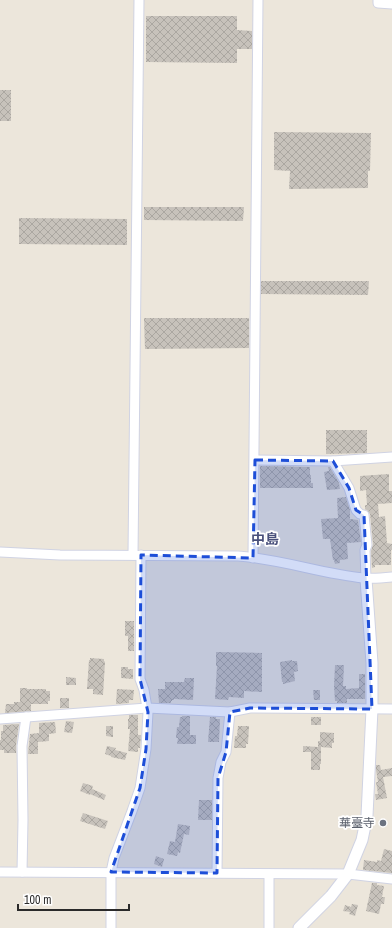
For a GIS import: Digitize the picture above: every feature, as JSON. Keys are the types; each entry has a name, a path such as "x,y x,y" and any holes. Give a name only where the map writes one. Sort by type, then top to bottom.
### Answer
{"street":[{"path":"111,928 111,872 114,858 140,788 146,748 148,712 144,690 140,679 137,555 139,0"},
{"path":"254,558 258,0"},
{"path":"378,0 378,3 392,4"},
{"path":"255,460 333,461 392,457"},
{"path":"302,927 331,896 348,874 362,840 367,816 372,709 372,663 366,578 365,550 367,545 364,515 360,514 356,510 349,488 333,461"},
{"path":"0,552 224,556 254,558 366,578 392,578"},
{"path":"0,719 147,708 230,712 250,708 392,709"},
{"path":"217,873 218,778 221,762 226,752 230,712"},
{"path":"22,872 22,746 26,717"},
{"path":"0,872 348,874 392,879"},
{"path":"269,874 269,928"}],"highlighted area":[{"path":"255,460 333,461 349,488 356,510 364,515 372,709 250,708 230,712 226,752 218,778 217,873 111,872 140,788 146,749 148,712 140,679 141,555 253,558"}],"building":[{"path":"146,16 237,16 237,30 252,31 252,49 237,49 237,63 146,62"},
{"path":"0,90 11,90 11,121 0,121"},
{"path":"274,132 371,133 368,188 289,189 290,171 274,170"},
{"path":"144,207 244,207 243,221 144,220"},
{"path":"19,218 127,219 127,245 19,244"},
{"path":"261,281 369,281 368,295 261,294"},
{"path":"144,318 249,318 249,348 145,349"},
{"path":"326,430 367,430 367,453 326,454"},
{"path":"260,466 310,467 311,483 313,483 313,488 260,488"},
{"path":"328,467 330,467 339,483 340,489 327,490 324,472 329,471"},
{"path":"389,474 389,491 392,491 392,503 378,504 379,517 385,516 387,543 392,544 391,565 375,565 375,567 372,568 371,551 373,544 370,514 365,509 365,505 367,505 366,490 360,491 360,476"},
{"path":"346,497 350,510 350,519 358,520 361,542 347,543 348,559 340,560 340,563 335,564 330,539 323,539 321,519 338,518 337,498"},
{"path":"125,621 134,621 134,651 128,651 128,636 125,636"},
{"path":"216,652 262,653 262,692 244,691 244,698 229,697 228,700 215,699 217,666"},
{"path":"90,658 104,659 103,695 93,694 93,689 87,689"},
{"path":"292,660 297,661 298,671 294,672 295,681 283,684 280,662"},
{"path":"335,665 344,665 343,686 346,686 346,689 359,688 359,674 365,674 365,699 347,699 347,703 337,703 337,701 335,701"},
{"path":"121,667 133,669 133,679 121,678"},
{"path":"66,677 76,678 76,685 66,685"},
{"path":"185,678 194,678 193,700 174,699 171,703 159,703 158,689 165,689 165,682 184,682"},
{"path":"20,688 46,689 46,691 50,691 50,701 48,701 48,704 31,704 31,711 5,713 6,704 20,702"},
{"path":"117,689 134,690 133,700 129,700 129,703 116,704"},
{"path":"313,690 320,690 320,700 314,700"},
{"path":"60,698 69,698 69,708 60,708"},
{"path":"129,715 138,715 138,735 141,735 140,748 138,748 138,752 128,751 130,729 128,729"},
{"path":"190,716 190,735 196,735 196,744 177,744 177,727 179,727 180,717"},
{"path":"210,717 220,719 219,742 208,742"},
{"path":"311,717 321,717 321,725 311,725"},
{"path":"66,721 74,722 72,733 64,732"},
{"path":"55,722 56,733 49,734 49,741 38,742 38,754 28,754 30,734 39,733 39,723"},
{"path":"19,724 16,753 4,753 4,750 0,750 1,731 3,731 3,725"},
{"path":"106,726 113,726 113,737 106,736"},
{"path":"238,726 249,726 248,744 246,744 246,748 234,748"},
{"path":"320,732 334,733 334,743 332,743 332,748 321,747 320,770 311,770 311,752 303,752 303,746 318,747"},
{"path":"107,746 127,753 125,760 105,754"},
{"path":"376,765 380,765 381,770 392,768 392,776 383,777 387,798 376,800 375,794 378,794 376,782 378,782"},
{"path":"83,783 93,786 92,789 106,795 104,800 80,791"},
{"path":"199,800 212,800 212,820 198,820"},
{"path":"83,813 108,821 105,829 80,821"},
{"path":"178,824 190,826 189,835 184,834 180,853 178,852 177,856 167,854 170,841 175,842"},
{"path":"384,849 392,851 392,873 363,870 364,860 377,862 377,860 381,861"},
{"path":"156,856 164,859 162,867 154,864"},
{"path":"372,883 377,883 377,885 384,886 382,897 385,897 384,904 381,904 379,914 366,911"},
{"path":"352,904 358,905 355,916 349,914 350,912 343,911 345,905 351,907"}],"place":[{"name":"華臺寺","path":"383,823"}],"district":[{"name":"中島","path":"265,539"}]}
